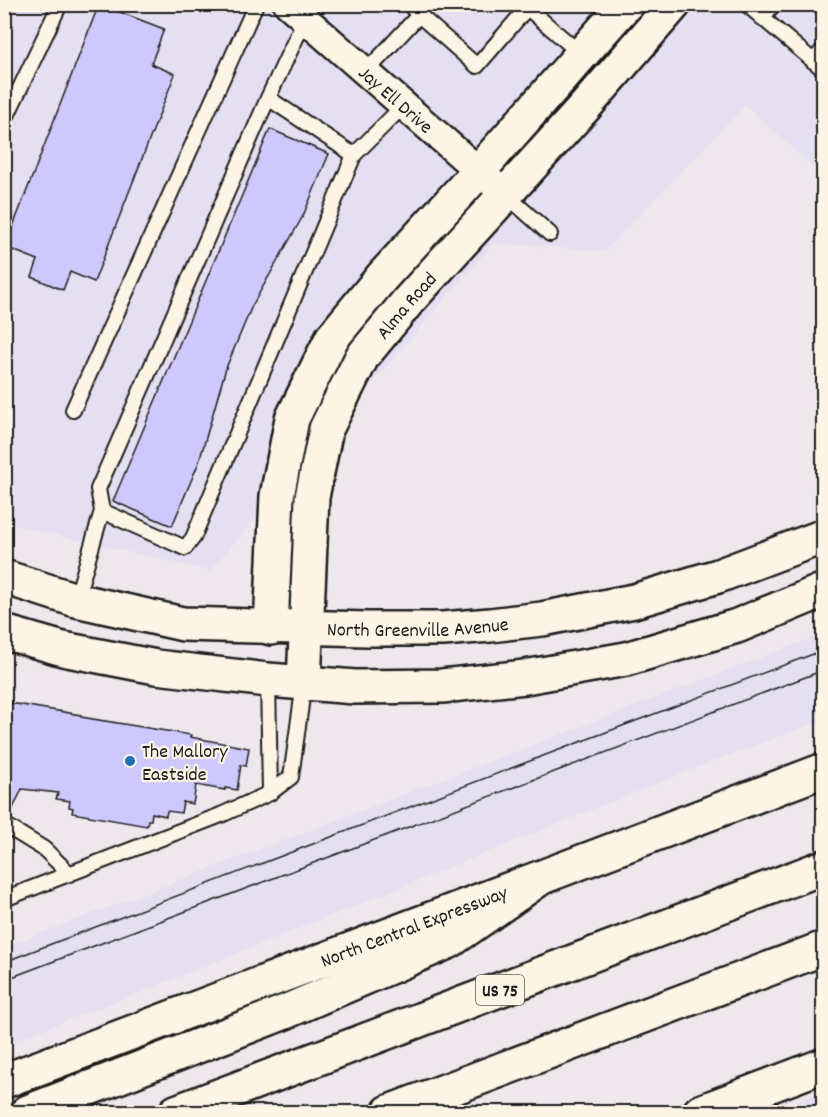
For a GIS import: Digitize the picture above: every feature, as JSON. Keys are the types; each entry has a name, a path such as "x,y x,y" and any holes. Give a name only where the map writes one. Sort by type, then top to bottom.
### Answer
{"main road":[{"name":"Alma Road","path":"268,680 276,495 292,419 332,338 382,277 626,4"},
{"name":"Alma Road","path":"304,683 312,497 326,429 362,357 409,300 583,109 674,4"},
{"name":"North Greenville Avenue","path":"4,578 76,600 183,624 271,628 427,629 542,619 634,601 718,576 824,536"},
{"path":"10,630 63,648 156,667 355,687 442,686 536,675 626,659 737,626 824,590"},
{"name":"North Central Expressway","path":"4,1081 824,770"},
{"name":"US 75","path":"176,1113 824,867"},
{"path":"28,1113 285,1012 450,941 539,879"},
{"path":"389,1113 824,948"},
{"path":"700,1113 745,1100 824,1065"}],"street":[{"name":"Jay Ell Drive","path":"297,12 505,194"}],"lane":[{"path":"4,122 60,4"},
{"path":"73,410 256,4"},
{"path":"409,4 477,66 525,6 582,55"},
{"path":"746,4 818,66 824,49"},
{"path":"762,18 774,4"},
{"path":"76,600 102,511 98,489 268,98 297,12"},
{"path":"366,72 419,15"},
{"path":"268,98 354,155"},
{"path":"102,511 185,548 193,538 354,155 403,106"},
{"path":"505,194 550,234"},
{"path":"268,680 270,793"},
{"path":"4,899 221,815 270,793 291,777 304,683"},
{"path":"5,825 44,849 69,874"}],"shaded area":[{"path":"5,5 823,5 823,176 745,105 605,251 493,243 210,571 5,523"},
{"path":"823,634 823,720 703,765 151,988 5,1044 5,947"},
{"path":"823,1091 823,1112 769,1112"}],"building":[{"path":"99,4 164,29 151,64 175,74 94,282 70,272 63,290 32,277 38,260 5,247"},
{"path":"270,129 329,154 303,216 252,306 226,368 199,462 172,526 113,501"},
{"name":"The Mallory Eastside","path":"4,702 191,735 190,737 249,748 246,766 241,765 237,790 196,785 193,804 183,802 181,813 167,811 166,816 152,813 147,826 72,813 73,808 69,807 70,801 56,799 58,793 22,789 9,817 4,816"}],"tram line":[{"path":"4,962 824,650"},
{"path":"4,980 824,670"}],"place":[{"name":"The Mallory Eastside","path":"130,761"}]}
